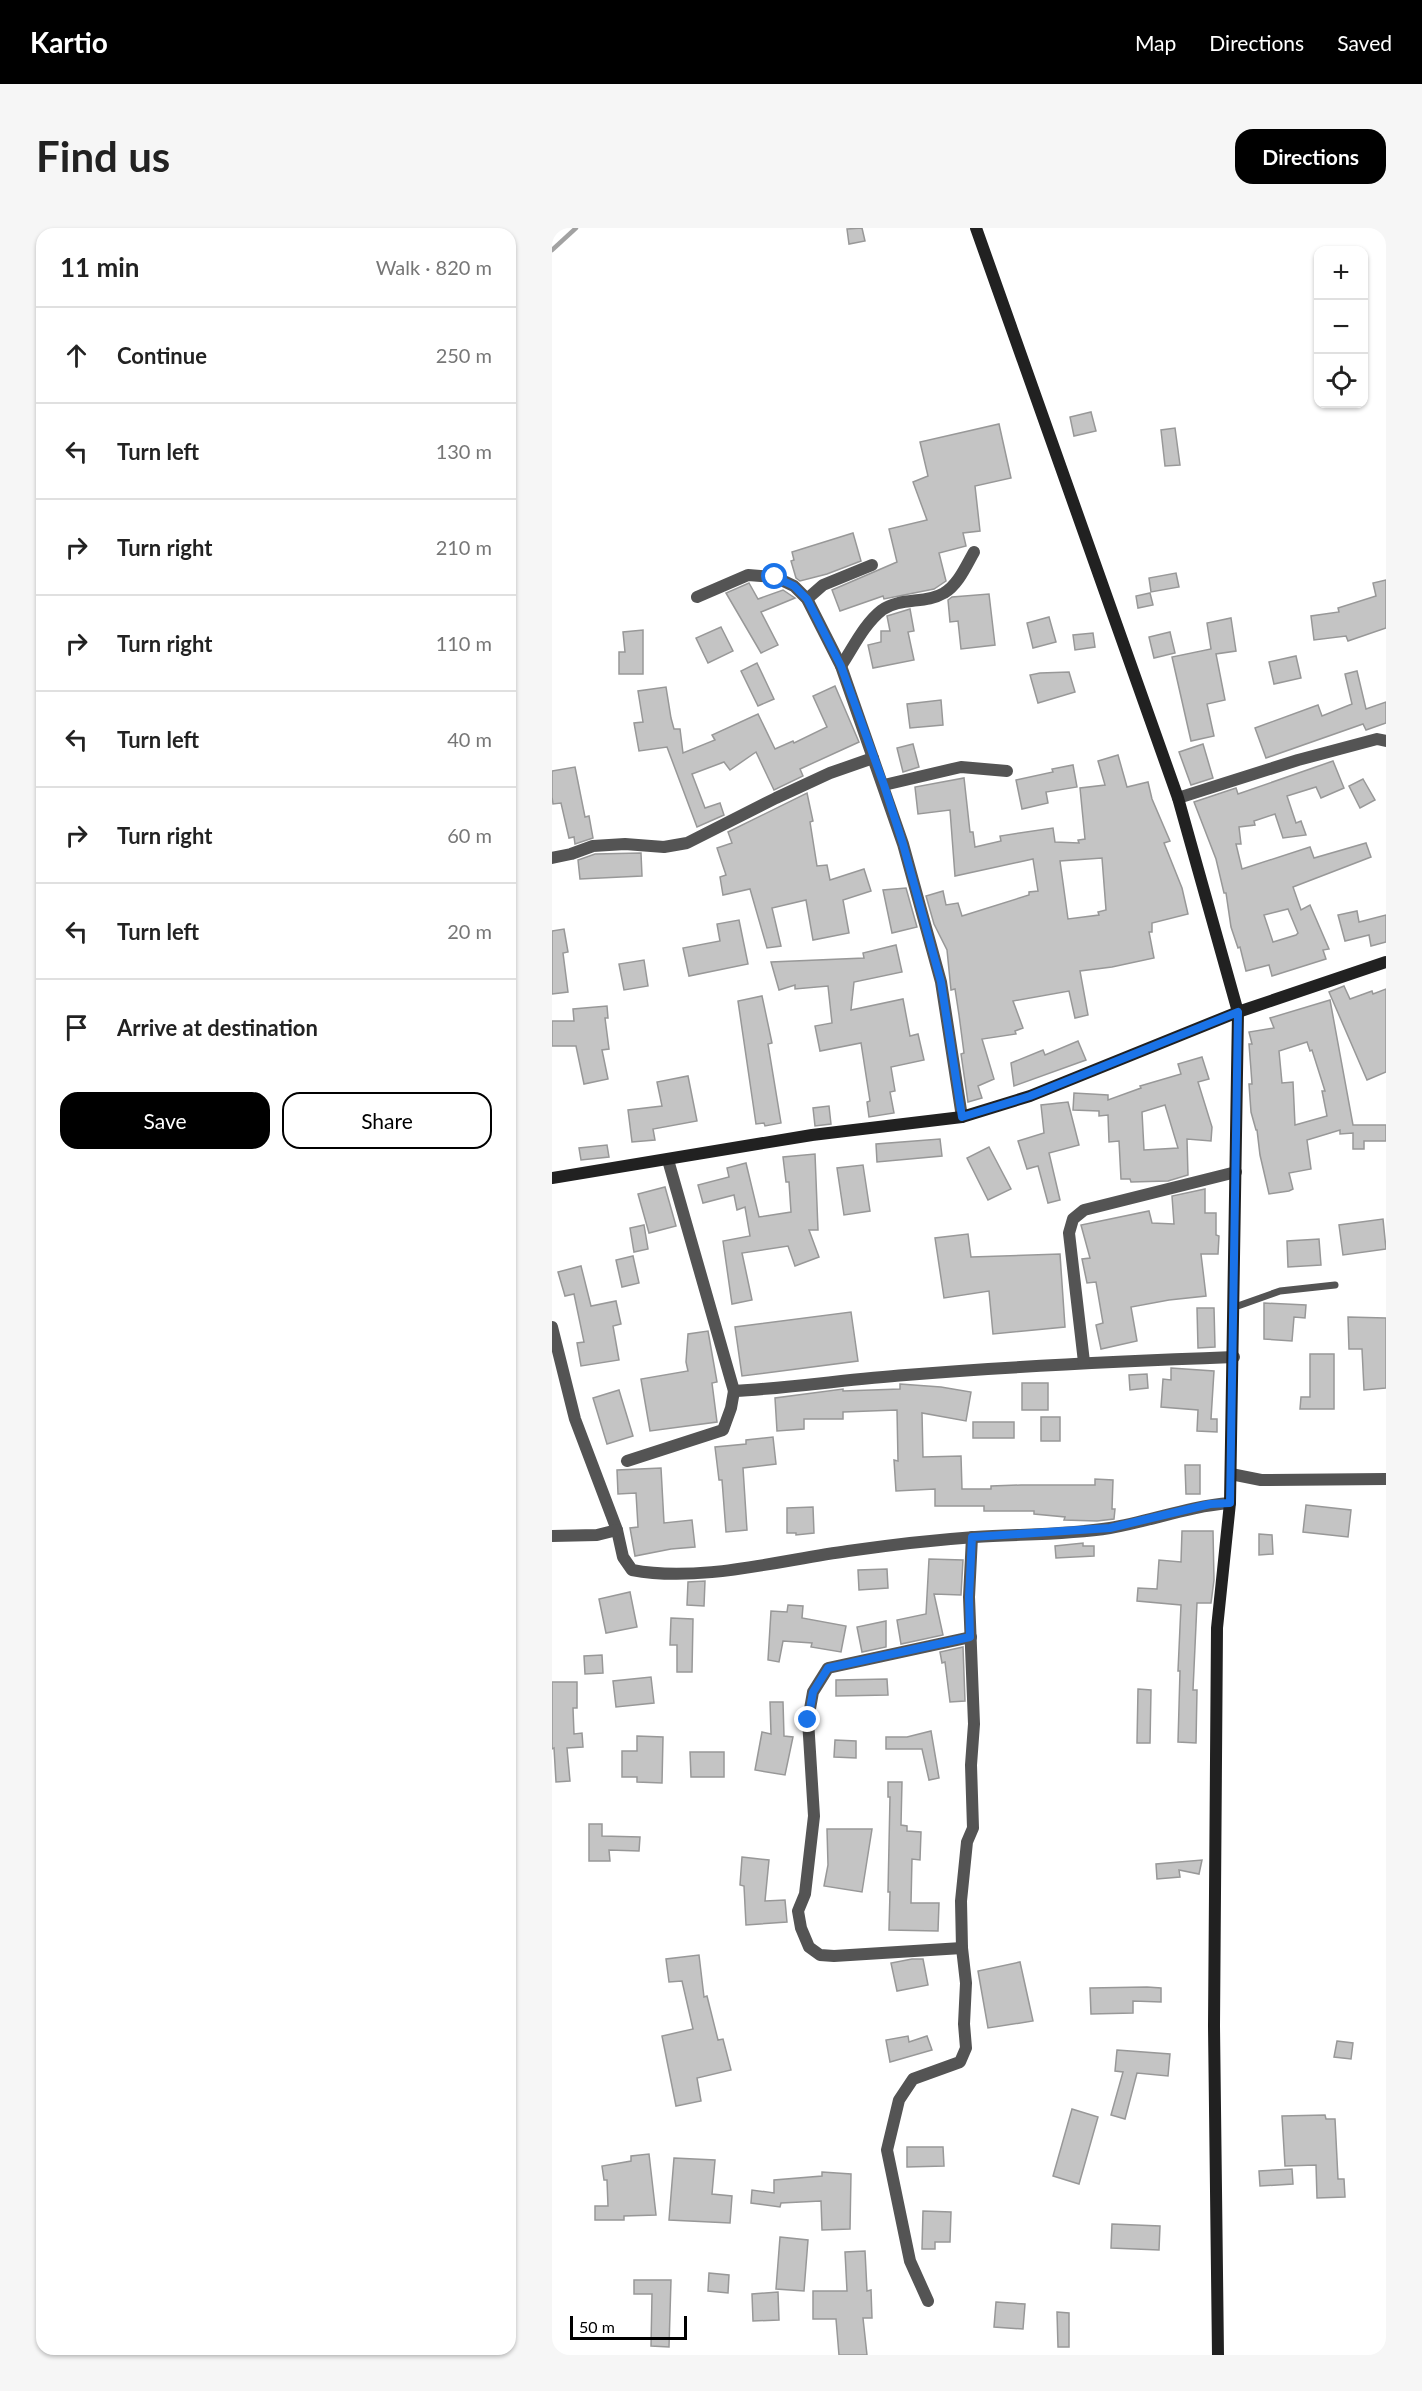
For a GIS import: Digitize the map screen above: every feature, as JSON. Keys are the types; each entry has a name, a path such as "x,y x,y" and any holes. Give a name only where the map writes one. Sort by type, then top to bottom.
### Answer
{"main road":[{"path":"975,228 1178,798 1238,1012 1231,1474 1217,1628 1214,2026 1218,2355"},
{"path":"552,1178 812,1135 962,1117 1030,1096 1238,1012 1386,962"}],"street":[{"path":"841,666 865,628 882,610 898,603 943,594 953,585 974,552"},
{"path":"807,599 823,585 872,565"},
{"path":"697,597 748,575 775,577 794,586 807,599 841,666 903,844 941,982 962,1117"},
{"path":"1178,798 1309,757 1377,739 1386,741"},
{"path":"552,858 593,846 625,844 664,847 687,843 830,773 873,758"},
{"path":"884,785 961,767 1008,771"},
{"path":"627,1461 723,1430 734,1391 668,1160"},
{"path":"1084,1362 1069,1233 1073,1219 1084,1210 1112,1201 1236,1172"},
{"path":"552,1327 575,1419 617,1530 623,1557 633,1570 656,1575 739,1568 850,1551 972,1537 1110,1528 1210,1504 1230,1503"},
{"path":"734,1391 787,1388 903,1375 1084,1362 1234,1357"},
{"path":"1231,1474 1261,1480 1386,1479"},
{"path":"552,1536 597,1535 617,1530"},
{"path":"928,2301 910,2261 887,2150 899,2100 913,2079 960,2062 966,2048 964,2024 966,1983 962,1948 961,1901 967,1842 973,1828 971,1765 974,1724 969,1597 972,1537"},
{"path":"962,1948 820,1955 809,1947 801,1928 798,1911 805,1894 814,1816 808,1720 813,1692 828,1668 970,1637"}],"lane":[{"path":"1235,1307 1280,1291 1335,1285"}],"building":[{"path":"862,228 865,241 849,244 847,229"},
{"path":"1091,412 1096,431 1074,436 1070,417"},
{"path":"999,424 1011,478 975,486 980,531 963,533 966,546 939,553 946,581 934,589 884,599 883,596 840,611 832,590 897,562 889,529 927,520 913,482 928,476 920,442"},
{"path":"1175,428 1180,465 1165,466 1161,430"},
{"path":"853,533 861,561 827,574 800,581 796,578 791,561 794,560 792,552"},
{"path":"1176,573 1179,587 1151,592 1149,578"},
{"path":"1386,580 1386,628 1348,641 1346,636 1314,640 1311,616 1339,612 1338,608 1376,596 1373,583"},
{"path":"749,583 758,599 783,590 795,598 761,612 778,645 761,653 726,593"},
{"path":"1150,593 1153,605 1138,608 1136,596"},
{"path":"989,594 995,645 961,649 958,621 950,622 948,600 952,597"},
{"path":"910,609 914,631 908,632 914,660 873,668 868,645 881,642 881,631 890,631 887,616"},
{"path":"1049,617 1056,642 1033,648 1027,623"},
{"path":"1231,618 1236,651 1216,654 1225,700 1207,704 1214,736 1191,741 1172,657 1211,649 1207,623"},
{"path":"721,627 733,651 708,663 696,638"},
{"path":"643,630 643,674 619,674 619,652 625,652 623,632"},
{"path":"1170,632 1175,653 1154,658 1149,637"},
{"path":"1093,633 1095,647 1075,650 1073,635"},
{"path":"1296,656 1301,678 1274,684 1269,662"},
{"path":"757,663 774,699 758,706 741,671"},
{"path":"1357,671 1366,709 1386,702 1386,723 1366,730 1363,724 1266,758 1255,728 1318,705 1322,716 1352,704 1345,674"},
{"path":"1069,672 1075,692 1038,703 1030,675"},
{"path":"835,686 859,742 800,769 803,776 774,790 756,752 730,770 724,762 692,774 705,808 720,803 724,815 697,827 667,747 639,751 634,723 643,722 638,691 666,687 674,729 680,729 683,753 715,740 712,735 758,714 775,749 793,741 794,743 827,727 813,696"},
{"path":"941,700 943,725 910,728 907,704"},
{"path":"913,744 919,767 903,772 897,748"},
{"path":"1203,744 1213,778 1191,785 1179,752"},
{"path":"1118,755 1127,787 1148,782 1152,799 1170,841 1164,843 1182,888 1188,914 1152,923 1152,932 1149,932 1154,958 1080,971 1088,1015 1075,1018 1069,991 1013,1001 1023,1028 1015,1031 1016,1034 982,1039 994,1079 978,1086 982,1098 968,1102 955,989 951,990 947,950 934,924 926,896 943,891 946,905 958,903 962,916 1029,895 1029,892 1038,891 1033,859 955,876 950,810 918,814 915,787 964,778 970,832 973,832 975,847 1001,841 1000,836 1053,828 1055,842 1079,843 1078,840 1085,839 1080,788 1105,785 1098,761","holes":["1102,858 1106,910 1098,912 1099,915 1068,919 1060,861"]},
{"path":"1333,761 1344,788 1321,798 1316,787 1287,796 1296,823 1301,821 1306,835 1283,838 1275,814 1254,821 1255,825 1239,827 1241,844 1236,844 1242,869 1310,847 1314,858 1366,843 1371,857 1293,887 1301,910 1310,905 1329,949 1323,950 1326,959 1272,976 1269,965 1246,971 1240,947 1238,948 1231,927 1226,893 1224,893 1216,859 1194,802 1236,788 1238,794","holes":["1288,909 1298,933 1273,942 1264,915"]},
{"path":"1073,765 1077,787 1046,792 1048,803 1022,809 1016,780"},
{"path":"575,767 585,817 589,816 593,838 575,844 574,837 569,838 561,803 553,804 552,771"},
{"path":"1363,779 1375,800 1360,808 1349,786"},
{"path":"807,793 813,821 810,822 817,866 827,865 830,880 864,869 871,891 843,900 849,933 813,940 806,900 772,908 781,946 767,948 750,889 723,895 720,877 726,875 717,848 732,843 728,832"},
{"path":"641,853 642,876 580,879 578,860 595,854"},
{"path":"906,888 917,927 892,933 883,890"},
{"path":"1357,911 1359,922 1386,915 1386,942 1371,946 1369,935 1345,941 1338,915"},
{"path":"739,920 748,964 689,976 683,948 720,941 717,924"},
{"path":"564,929 568,952 563,953 568,992 552,994 552,931"},
{"path":"896,945 902,972 854,982 851,1010 903,999 910,1036 918,1034 924,1060 891,1067 895,1091 890,1092 894,1113 869,1117 867,1102 870,1101 861,1043 820,1051 815,1026 832,1023 828,986 795,989 795,985 779,990 771,962 864,958 863,953"},
{"path":"644,960 648,986 624,990 619,964"},
{"path":"1344,986 1350,999 1372,991 1373,994 1386,989 1386,1072 1367,1080 1329,992"},
{"path":"762,996 772,1043 768,1044 781,1123 765,1126 764,1123 756,1124 738,1001"},
{"path":"1330,1000 1353,1125 1386,1125 1386,1141 1364,1141 1364,1149 1353,1149 1353,1133 1340,1134 1340,1130 1307,1140 1311,1169 1289,1173 1293,1189 1269,1194 1257,1130 1251,1112 1249,1084 1252,1084 1249,1044 1252,1044 1249,1032 1274,1028 1270,1018","holes":["1307,1042 1310,1051 1312,1050 1325,1091 1322,1091 1327,1116 1295,1125 1293,1082 1282,1083 1279,1051"]},
{"path":"607,1006 608,1018 605,1018 609,1049 602,1050 608,1079 584,1084 576,1046 552,1046 552,1021 574,1021 573,1009"},
{"path":"1078,1041 1086,1060 1014,1086 1011,1063 1043,1050 1045,1055"},
{"path":"1202,1057 1209,1079 1198,1082 1212,1127 1211,1141 1187,1139 1188,1175 1168,1181 1131,1182 1130,1179 1121,1179 1119,1141 1109,1142 1108,1115 1099,1116 1099,1111 1073,1110 1074,1093 1108,1095 1108,1100 1141,1088 1140,1086 1181,1074 1178,1064","holes":["1165,1105 1178,1148 1144,1150 1142,1112"]},
{"path":"688,1076 697,1121 653,1129 655,1140 632,1142 628,1110 662,1106 657,1082"},
{"path":"1068,1102 1079,1145 1049,1153 1060,1200 1048,1203 1038,1166 1027,1169 1018,1141 1044,1133 1041,1105"},
{"path":"829,1106 831,1124 815,1126 813,1108"},
{"path":"940,1139 942,1156 877,1162 876,1144"},
{"path":"607,1145 609,1157 581,1160 579,1148"},
{"path":"989,1147 1011,1189 988,1200 967,1158"},
{"path":"815,1154 818,1230 809,1230 819,1257 795,1266 788,1246 742,1253 752,1300 732,1304 723,1241 750,1236 745,1207 737,1210 734,1195 703,1203 698,1185 729,1177 727,1168 746,1163 759,1217 791,1212 789,1182 786,1182 783,1157"},
{"path":"863,1165 870,1211 844,1215 837,1168"},
{"path":"665,1187 676,1226 649,1233 638,1194"},
{"path":"1205,1189 1205,1213 1216,1213 1216,1235 1219,1236 1218,1254 1201,1254 1206,1296 1131,1307 1137,1341 1101,1349 1096,1325 1103,1323 1096,1282 1087,1283 1082,1259 1090,1258 1081,1225 1149,1211 1152,1223 1174,1224 1172,1196"},
{"path":"1383,1219 1386,1249 1343,1255 1339,1225"},
{"path":"644,1225 648,1249 634,1252 630,1228"},
{"path":"968,1234 971,1257 1060,1254 1065,1327 993,1334 989,1291 944,1298 935,1238"},
{"path":"1319,1239 1321,1265 1288,1267 1287,1241"},
{"path":"633,1256 639,1283 622,1287 616,1260"},
{"path":"581,1266 591,1306 616,1301 621,1324 613,1326 619,1360 581,1366 577,1343 584,1342 574,1294 565,1296 558,1272"},
{"path":"1264,1303 1306,1305 1305,1318 1294,1317 1292,1341 1264,1339"},
{"path":"1197,1308 1214,1308 1215,1347 1198,1348"},
{"path":"851,1312 858,1361 742,1376 735,1327"},
{"path":"1348,1317 1386,1318 1386,1388 1364,1390 1362,1349 1349,1349"},
{"path":"708,1331 717,1382 712,1383 717,1422 650,1431 641,1379 688,1371 686,1362 688,1334"},
{"path":"1310,1354 1334,1354 1334,1409 1300,1409 1301,1397 1310,1397"},
{"path":"1171,1368 1214,1371 1211,1419 1217,1419 1217,1432 1197,1431 1198,1410 1161,1407 1163,1379 1171,1380"},
{"path":"1147,1374 1148,1388 1130,1390 1129,1375"},
{"path":"1022,1383 1048,1383 1048,1410 1022,1410"},
{"path":"900,1384 971,1392 966,1421 922,1413 923,1457 961,1456 962,1489 991,1489 991,1486 1021,1485 1095,1485 1095,1479 1113,1480 1114,1519 1064,1520 1065,1517 1034,1514 1034,1511 984,1511 984,1506 935,1506 935,1489 896,1491 894,1460 898,1461 897,1410 843,1412 843,1419 804,1419 804,1429 777,1431 775,1398 843,1389 843,1391 900,1389"},
{"path":"619,1390 633,1436 607,1444 593,1398"},
{"path":"1041,1417 1060,1417 1060,1441 1041,1441"},
{"path":"973,1422 1014,1422 1014,1438 973,1438"},
{"path":"773,1437 776,1464 743,1468 747,1530 726,1532 722,1480 719,1480 715,1447 746,1444 746,1440"},
{"path":"1185,1465 1200,1465 1200,1494 1186,1494"},
{"path":"661,1468 664,1523 692,1520 695,1547 635,1556 630,1528 638,1527 636,1493 618,1494 617,1470"},
{"path":"1306,1505 1351,1510 1348,1537 1303,1532"},
{"path":"813,1507 814,1533 796,1535 796,1533 787,1533 787,1508"},
{"path":"1182,1531 1213,1531 1214,1580 1211,1603 1197,1603 1193,1690 1197,1690 1196,1743 1178,1742 1181,1605 1137,1601 1138,1588 1157,1589 1159,1560 1181,1562"},
{"path":"1259,1534 1272,1535 1273,1554 1259,1555"},
{"path":"1083,1543 1083,1546 1094,1546 1094,1556 1056,1558 1055,1546"},
{"path":"929,1559 963,1560 961,1595 934,1594 943,1635 901,1644 897,1620 926,1614"},
{"path":"887,1569 888,1588 859,1590 858,1570"},
{"path":"705,1581 704,1606 687,1605 688,1582"},
{"path":"630,1592 637,1627 606,1633 599,1599"},
{"path":"788,1605 803,1606 802,1618 846,1626 841,1652 811,1647 812,1643 783,1641 779,1662 768,1660 771,1611 787,1612"},
{"path":"671,1618 693,1619 692,1672 677,1672 677,1645 670,1645"},
{"path":"886,1621 886,1647 862,1652 857,1627"},
{"path":"963,1647 965,1701 950,1702 945,1662 942,1663 940,1652"},
{"path":"602,1655 603,1673 585,1674 584,1656"},
{"path":"651,1677 654,1703 616,1707 613,1681"},
{"path":"887,1679 888,1695 836,1696 836,1680"},
{"path":"552,1682 577,1682 577,1708 573,1708 574,1734 582,1733 583,1747 567,1748 570,1781 556,1782 554,1748 552,1749"},
{"path":"1138,1689 1151,1690 1150,1743 1137,1743"},
{"path":"770,1702 783,1702 784,1736 793,1737 785,1775 755,1770 762,1732 771,1734"},
{"path":"931,1731 939,1778 929,1780 922,1749 886,1749 886,1737 907,1737"},
{"path":"637,1736 663,1737 662,1783 637,1782 637,1777 622,1777 622,1751 637,1751"},
{"path":"835,1740 856,1741 856,1758 834,1757"},
{"path":"690,1752 724,1752 724,1777 691,1777"},
{"path":"888,1782 902,1782 901,1825 907,1826 907,1831 921,1832 920,1860 912,1859 911,1903 939,1903 938,1931 889,1930 890,1797 888,1797"},
{"path":"589,1824 602,1824 602,1836 640,1837 639,1851 609,1850 610,1861 589,1861"},
{"path":"827,1829 872,1829 862,1892 824,1886 828,1865"},
{"path":"742,1857 769,1860 765,1901 785,1900 787,1922 746,1925 744,1886 740,1885"},
{"path":"1202,1860 1199,1874 1179,1870 1180,1877 1157,1879 1156,1864"},
{"path":"699,1955 704,1997 707,1996 718,2040 723,2039 731,2070 697,2078 701,2101 676,2106 662,2036 693,2029 682,1981 669,1982 666,1959"},
{"path":"923,1959 928,1985 897,1991 891,1963"},
{"path":"1020,1962 1033,2021 988,2028 978,1971"},
{"path":"1090,1988 1161,1988 1161,2002 1133,2001 1133,2013 1091,2014"},
{"path":"908,2036 909,2042 927,2036 932,2050 890,2062 886,2040"},
{"path":"1337,2041 1353,2043 1351,2059 1334,2057"},
{"path":"1117,2050 1170,2054 1168,2076 1137,2073 1125,2119 1111,2115 1123,2072 1115,2071"},
{"path":"1072,2109 1098,2117 1079,2184 1053,2176"},
{"path":"1325,2115 1326,2119 1335,2119 1338,2179 1344,2179 1345,2197 1317,2198 1316,2165 1285,2166 1282,2116"},
{"path":"907,2147 943,2147 944,2166 907,2167"},
{"path":"649,2154 656,2215 624,2216 624,2220 595,2220 595,2206 608,2206 607,2180 604,2180 602,2166 631,2161 631,2156"},
{"path":"674,2158 715,2160 712,2194 732,2196 730,2223 669,2220"},
{"path":"1292,2169 1293,2184 1260,2186 1259,2171"},
{"path":"822,2172 851,2174 850,2229 822,2230 821,2201 781,2203 780,2207 751,2203 752,2190 774,2193 774,2180 822,2176"},
{"path":"923,2211 951,2212 950,2242 935,2242 935,2249 922,2249"},
{"path":"1112,2224 1160,2226 1159,2250 1111,2248"},
{"path":"780,2237 808,2240 804,2291 776,2289"},
{"path":"865,2251 867,2291 871,2290 872,2318 863,2318 867,2355 839,2355 836,2319 813,2319 813,2291 847,2291 845,2252"},
{"path":"709,2273 729,2275 728,2293 708,2291"},
{"path":"634,2280 671,2280 669,2347 651,2346 652,2294 634,2294"},
{"path":"778,2292 779,2320 753,2321 752,2294"},
{"path":"996,2302 1025,2304 1023,2329 994,2327"},
{"path":"1057,2312 1069,2313 1069,2347 1058,2347"}],"waterway":[{"path":"552,250 576,228"}],"route":[{"path":"775,577 794,586 807,599 841,666 884,785 903,844 941,982 962,1117 1030,1096 1238,1012 1230,1503 1210,1504 1110,1528 972,1537 970,1637 934,1647 828,1668 813,1692 808,1720"}]}
